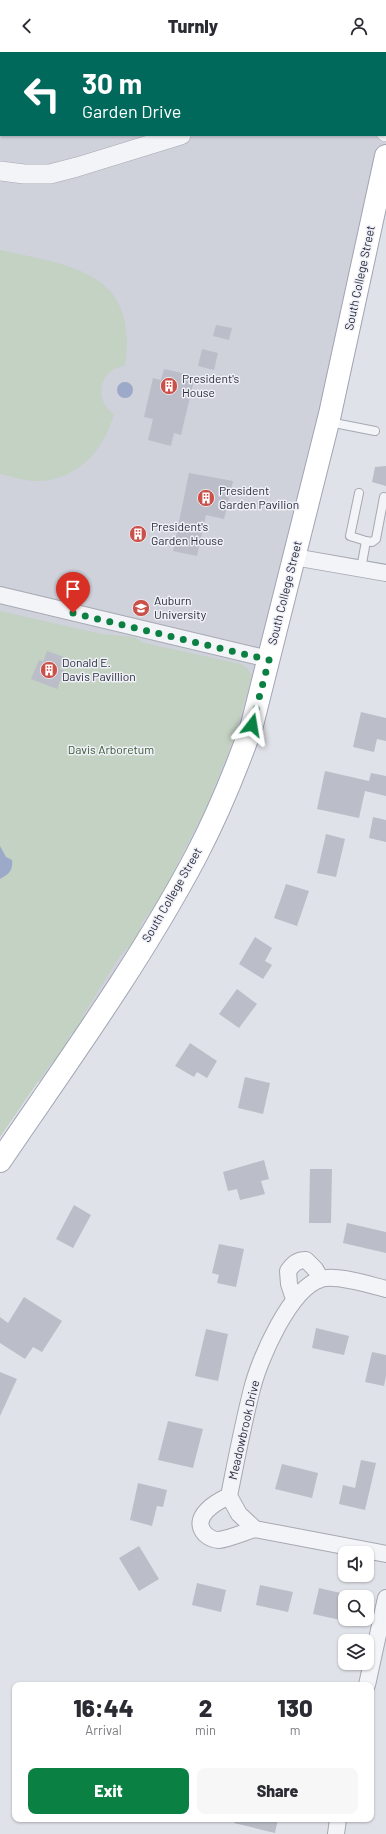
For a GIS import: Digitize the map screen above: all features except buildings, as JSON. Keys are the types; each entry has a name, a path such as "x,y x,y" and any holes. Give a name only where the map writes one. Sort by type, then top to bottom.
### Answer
{"main road":[{"name":"South College Street","path":"0,1160 150,937 196,855 236,770 252,725 328,422 386,156"}],"street":[{"path":"0,170 24,174 50,174 177,136"},
{"path":"294,557 386,573"},
{"path":"0,595 269,660"},
{"path":"294,1299 289,1284 288,1271 300,1260 306,1260 321,1279 354,1281 386,1289"},
{"name":"Meadowbrook Drive","path":"255,1529 239,1514 229,1496 252,1388 270,1342 294,1299 306,1288 321,1279"},
{"name":"Meadowbrook Drive","path":"229,1496 213,1504 206,1511 201,1521 202,1530 208,1537 218,1540 255,1529 386,1554"},
{"path":"368,1682 386,1598"},
{"path":"336,1834 338,1822"}],"lane":[{"path":"328,422 375,431"},
{"path":"359,493 350,536 372,542 376,539 384,497"},
{"path":"361,569 366,541"}],"shaded area":[{"name":"Auburn University","path":"0,136 386,136 386,156 236,770 49,1089 38,1081 0,1137"}],"green space":[{"path":"0,250 52,262 75,269 95,278 111,292 122,310 127,334 125,366 116,368 109,373 102,386 101,394 107,408 114,414 109,428 103,441 86,462 75,470 48,480 33,481 0,474"},
{"name":"Davis Arboretum","path":"0,611 101,634 134,637 144,643 241,664 248,669 252,676 233,741 206,808 179,860 174,873 173,886 164,910 153,908 142,922 136,946 127,948 120,956 83,1015 84,1021 77,1031 71,1034 57,1059 51,1063 0,1137"}],"water":[{"path":"125,382 131,384 133,390 131,396 125,398 119,396 117,390 119,384"},
{"path":"0,846 6,857 12,860 12,867 10,872 0,879"}],"place":[{"name":"President's House","path":"169,386"},
{"name":"President Garden Pavilion","path":"206,498"},
{"name":"President's Garden House","path":"138,534"},
{"name":"Auburn University","path":"141,608"},
{"name":"Donald E. Davis Pavillion","path":"49,670"}],"route":[{"path":"73,613 269,660 252,725"}]}
